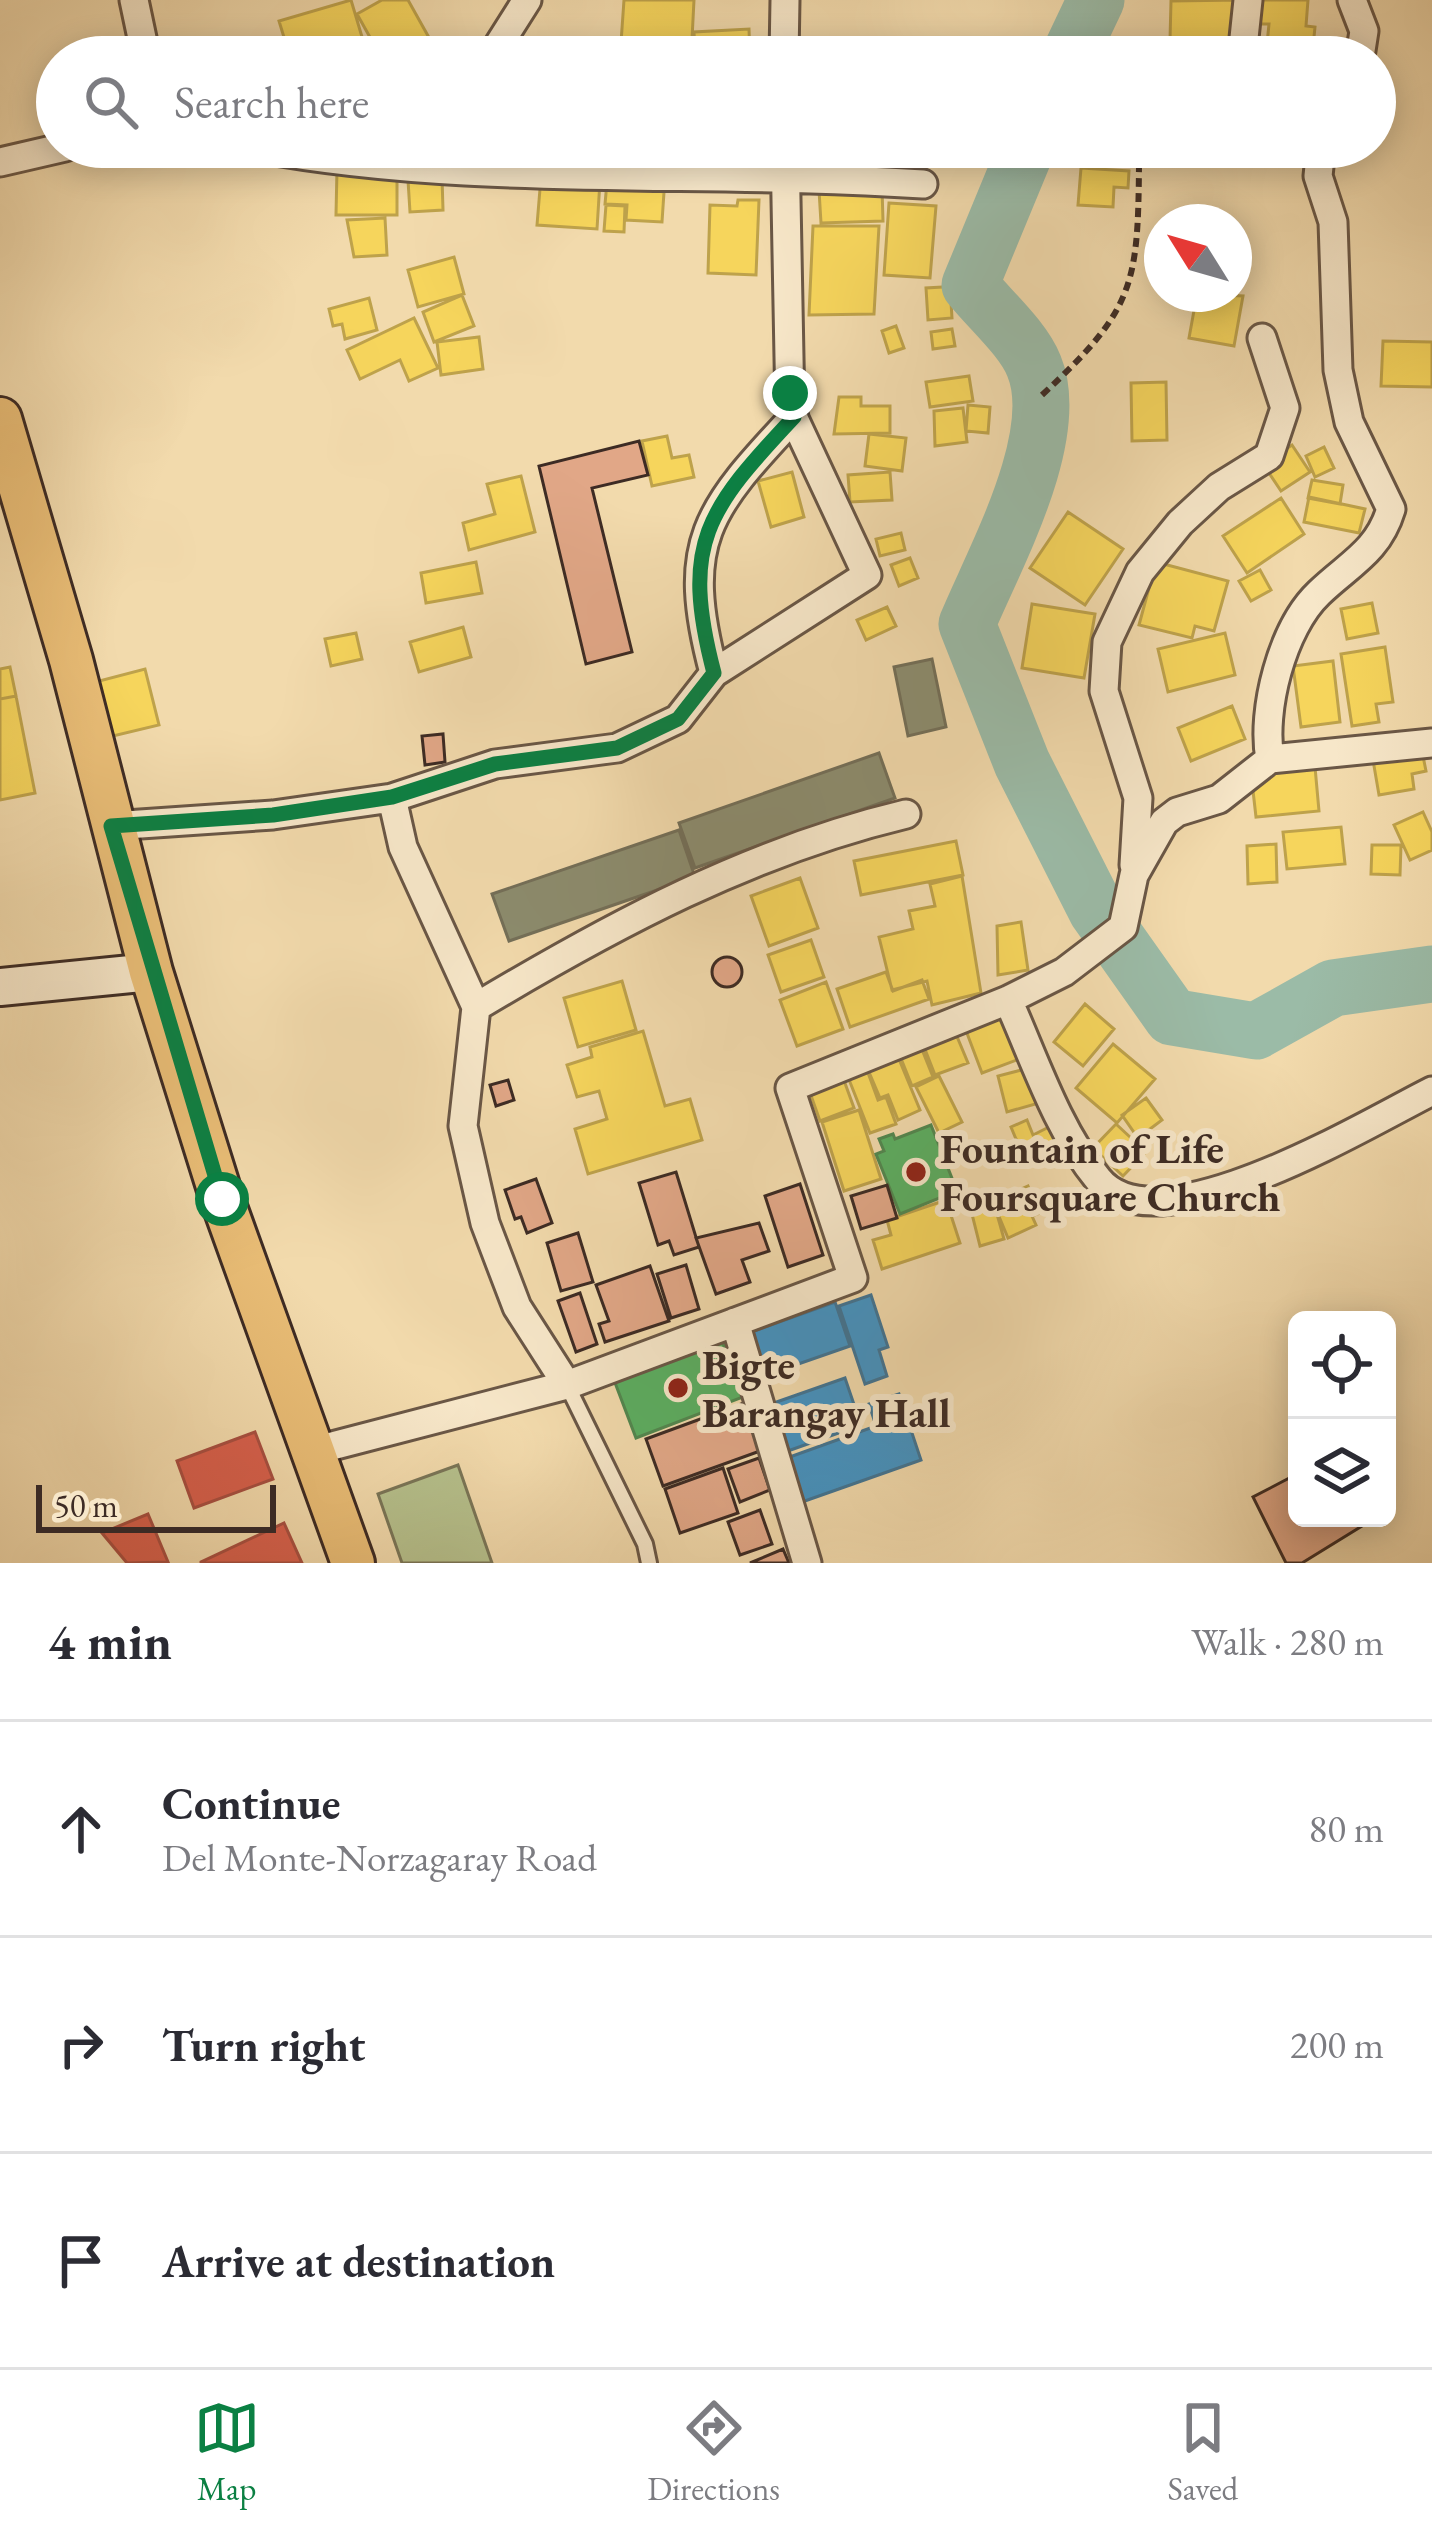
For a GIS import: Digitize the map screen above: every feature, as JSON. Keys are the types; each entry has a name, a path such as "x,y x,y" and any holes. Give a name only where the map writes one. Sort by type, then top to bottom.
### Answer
{"main road":[{"path":"0,419 71,660 151,972 309,1452 353,1563"}],"street":[{"path":"134,0 142,36"},
{"path":"504,36 527,0"},
{"path":"784,36 785,0"},
{"path":"1244,36 1248,0"},
{"path":"1352,0 1363,36"},
{"path":"0,162 36,154"},
{"path":"456,168 923,184"},
{"path":"111,826 273,815 392,797 495,764 617,748 678,719 714,673 867,575 794,417 785,168"},
{"path":"1270,760 1264,729 1300,613 1370,552 1390,509 1349,422 1338,370 1333,222 1319,168"},
{"path":"309,1452 567,1385 853,1278 790,1088 1008,1000 1064,972 1123,927 1133,875 1138,797 1103,691 1107,642 1140,572 1180,523 1219,487 1269,456 1285,408 1262,338"},
{"path":"714,673 699,616 698,570 705,530 733,481 794,417"},
{"path":"1133,875 1164,822 1219,799 1270,760 1432,742"},
{"path":"392,797 403,847 476,1006 463,1126 485,1223 517,1307 567,1385"},
{"path":"476,1006 634,915 839,830 906,814"},
{"path":"0,987 151,972"},
{"path":"1008,1000 1066,1127 1099,1182 1124,1200 1155,1205 1252,1179 1429,1097"},
{"path":"735,1322 807,1563"}],"lane":[{"path":"567,1385 645,1544 649,1563"}],"path":[{"path":"1042,395 1108,323 1133,283 1139,168"}],"green space":[{"path":"458,1465 492,1563 402,1563 378,1494"}],"building: Homes":[{"path":"351,0 362,36 284,36 279,21"},
{"path":"382,0 408,0 428,36 369,36 357,14"},
{"path":"624,0 694,0 692,36 621,36"},
{"path":"1240,0 1240,36 1170,36 1171,1"},
{"path":"1261,0 1308,0 1306,26 1315,27 1314,36 1268,36 1269,24 1259,24"},
{"path":"749,29 749,36 694,36 694,32"},
{"path":"1081,168 1129,171 1128,188 1114,187 1113,207 1078,205"},
{"path":"337,169 397,170 397,215 336,215"},
{"path":"442,177 443,210 410,212 408,180"},
{"path":"541,177 600,181 597,229 537,225"},
{"path":"607,182 664,192 662,222 626,220 627,205 605,204"},
{"path":"882,188 883,221 821,223 819,190"},
{"path":"738,200 759,200 756,275 708,273 710,205 737,206"},
{"path":"889,203 936,206 930,278 884,275"},
{"path":"606,205 625,206 624,232 604,231"},
{"path":"385,218 387,255 354,257 347,220"},
{"path":"813,226 879,226 874,314 809,315"},
{"path":"454,257 464,294 418,307 408,270"},
{"path":"960,286 961,302 951,302 952,318 928,320 926,288"},
{"path":"462,295 474,326 434,342 423,312"},
{"path":"369,298 377,330 345,339 342,324 333,326 329,309"},
{"path":"1194,312 1240,312 1234,346 1189,338"},
{"path":"414,318 438,368 409,381 400,360 360,379 347,350"},
{"path":"896,326 904,348 889,353 882,331"},
{"path":"952,329 955,346 933,349 931,332"},
{"path":"479,337 483,369 441,375 437,342"},
{"path":"1383,341 1432,342 1432,387 1381,386"},
{"path":"969,376 973,401 930,407 926,382"},
{"path":"1166,382 1167,440 1132,441 1131,383"},
{"path":"839,397 861,397 861,406 890,406 890,433 834,434"},
{"path":"968,405 990,407 988,433 966,431"},
{"path":"963,408 967,442 935,446 934,411"},
{"path":"869,434 906,438 902,471 865,466"},
{"path":"667,436 672,458 689,455 694,477 652,486 642,441"},
{"path":"1292,445 1310,472 1281,491 1263,464"},
{"path":"1324,447 1334,468 1315,477 1306,456"},
{"path":"792,472 804,517 771,527 758,481"},
{"path":"890,472 892,500 850,502 848,475"},
{"path":"521,476 535,532 469,550 463,523 495,514 487,484"},
{"path":"1312,480 1343,485 1340,504 1308,498"},
{"path":"1309,497 1365,509 1359,533 1304,522"},
{"path":"1281,498 1304,534 1247,573 1223,536"},
{"path":"1068,512 1123,549 1085,605 1030,568"},
{"path":"901,533 905,550 880,556 876,539"},
{"path":"910,558 918,578 899,586 891,565"},
{"path":"476,562 482,593 426,603 421,573"},
{"path":"1156,562 1228,581 1214,631 1195,626 1192,638 1139,625"},
{"path":"1260,570 1271,590 1251,601 1239,581"},
{"path":"1372,603 1378,633 1347,639 1341,609"},
{"path":"1032,604 1095,614 1084,678 1022,668"},
{"path":"887,607 896,626 866,640 857,620"},
{"path":"463,627 471,657 419,672 410,642"},
{"path":"356,633 362,659 331,666 325,639"},
{"path":"1225,633 1235,675 1168,692 1158,649"},
{"path":"1385,647 1393,702 1376,704 1379,722 1352,726 1341,654"},
{"path":"1333,661 1340,722 1301,727 1293,666"},
{"path":"10,667 16,696 0,699 0,669"},
{"path":"145,669 159,725 113,736 99,681"},
{"path":"16,696 35,793 0,800 0,699"},
{"path":"1232,706 1245,739 1191,761 1178,728"},
{"path":"1422,751 1426,771 1412,774 1414,789 1379,795 1373,760"},
{"path":"1315,767 1319,811 1256,817 1251,773"},
{"path":"1423,812 1432,832 1432,850 1410,860 1394,825"},
{"path":"1341,827 1345,864 1287,869 1283,832"},
{"path":"956,841 963,875 861,895 854,861"},
{"path":"1276,844 1277,882 1248,884 1247,846"},
{"path":"1372,845 1401,845 1400,875 1371,874"},
{"path":"962,876 981,993 932,1005 927,981 892,990 879,937 913,929 909,911 935,906 930,884"},
{"path":"800,878 818,928 769,946 751,896"},
{"path":"1021,922 1028,970 998,975 997,926"},
{"path":"811,940 824,977 781,992 768,955"},
{"path":"886,972 893,991 922,980 929,999 850,1027 837,989"},
{"path":"622,981 636,1030 578,1047 564,998"},
{"path":"826,982 843,1029 797,1046 780,1000"},
{"path":"1085,1004 1114,1029 1083,1066 1054,1042"},
{"path":"1005,1013 1022,1058 982,1073 965,1028"},
{"path":"953,1027 968,1063 935,1075 921,1039"},
{"path":"643,1031 665,1106 690,1099 702,1140 588,1174 575,1129 607,1119 599,1091 577,1097 567,1065 592,1057 590,1047"},
{"path":"919,1042 933,1077 912,1086 898,1051"},
{"path":"1113,1044 1155,1079 1117,1123 1076,1088"},
{"path":"896,1052 920,1110 898,1120 888,1095 880,1098 866,1065"},
{"path":"1029,1068 1039,1103 1007,1112 998,1076"},
{"path":"867,1070 878,1100 886,1097 896,1124 870,1133 848,1077"},
{"path":"842,1075 854,1108 820,1121 808,1087"},
{"path":"939,1076 962,1122 939,1133 916,1087"},
{"path":"1146,1098 1162,1120 1138,1138 1122,1115"},
{"path":"859,1110 881,1179 844,1191 822,1122"},
{"path":"1027,1120 1033,1135 1053,1125 1063,1147 1026,1163 1011,1127"},
{"path":"1116,1124 1146,1152 1123,1176 1093,1148"},
{"path":"1028,1186 1040,1213 1032,1216 1036,1225 1008,1238 993,1202"},
{"path":"946,1200 960,1243 882,1269 873,1240 891,1235 887,1220"},
{"path":"995,1207 1004,1239 980,1246 972,1214"}],"building: Shops":[{"path":"255,1432 273,1479 194,1508 177,1461"},
{"path":"148,1514 168,1562 127,1563 102,1533"},
{"path":"284,1523 302,1563 201,1563 201,1562"}],"building: Schools":[{"path":"871,1295 888,1347 879,1350 887,1376 865,1384 839,1306"},
{"path":"835,1302 850,1346 761,1377 746,1334"},
{"path":"845,1378 861,1425 785,1452 768,1405"},
{"path":"899,1394 921,1460 802,1502 787,1458 876,1426 869,1404"}],"building: Public":[{"name":"Fountain of Life Foursquare Church","path":"931,1125 957,1191 900,1214 876,1154 884,1151 879,1139 893,1134 895,1139"},
{"name":"Bigte Barangay Hall","path":"721,1338 743,1397 636,1438 614,1380"}],"building: Industry":[{"path":"932,659 946,727 908,736 894,667"},
{"path":"879,753 895,798 695,868 679,823"},
{"path":"679,830 695,877 509,941 492,894"}],"building: Other":[{"path":"639,441 648,475 592,488 632,652 586,664 539,466"},
{"path":"443,734 445,762 425,765 422,736"},
{"path":"727,957 738,961 742,972 738,983 727,987 716,983 712,972 716,961"},
{"path":"508,1080 514,1100 496,1106 490,1085"},
{"path":"676,1172 699,1247 674,1255 669,1241 658,1245 639,1183"},
{"path":"536,1179 552,1223 527,1233 521,1217 515,1219 505,1190"},
{"path":"800,1184 823,1255 788,1267 765,1196"},
{"path":"887,1185 897,1218 861,1229 851,1196"},
{"path":"759,1223 769,1251 742,1260 750,1282 716,1294 696,1238"},
{"path":"578,1233 593,1282 561,1291 547,1243"},
{"path":"686,1265 699,1309 671,1318 657,1274"},
{"path":"650,1266 669,1321 605,1342 599,1324 609,1321 596,1285"},
{"path":"580,1293 597,1344 576,1352 558,1301"},
{"path":"744,1403 760,1451 663,1486 646,1439"},
{"path":"759,1458 770,1490 740,1502 728,1469"},
{"path":"723,1468 738,1513 680,1533 665,1489"},
{"path":"1288,1479 1288,1527 1360,1527 1302,1563 1286,1563 1253,1497"},
{"path":"760,1510 772,1544 740,1555 728,1522"},
{"path":"783,1549 789,1563 750,1563"}],"waterway":[{"path":"1079,36 1096,0"},
{"path":"1018,168 970,285 1029,355 1041,395 1040,427 1022,497 967,624 1022,763 1097,911 1172,1017 1256,1031 1333,988 1432,974"}],"place":[{"name":"Fountain of Life Foursquare Church","path":"916,1172"},
{"name":"Bigte Barangay Hall","path":"678,1388"}],"route":[{"path":"222,1199 111,826 273,815 392,797 495,764 617,748 678,719 714,673 699,616 698,570 705,530 733,481 794,417 790,393"}]}
